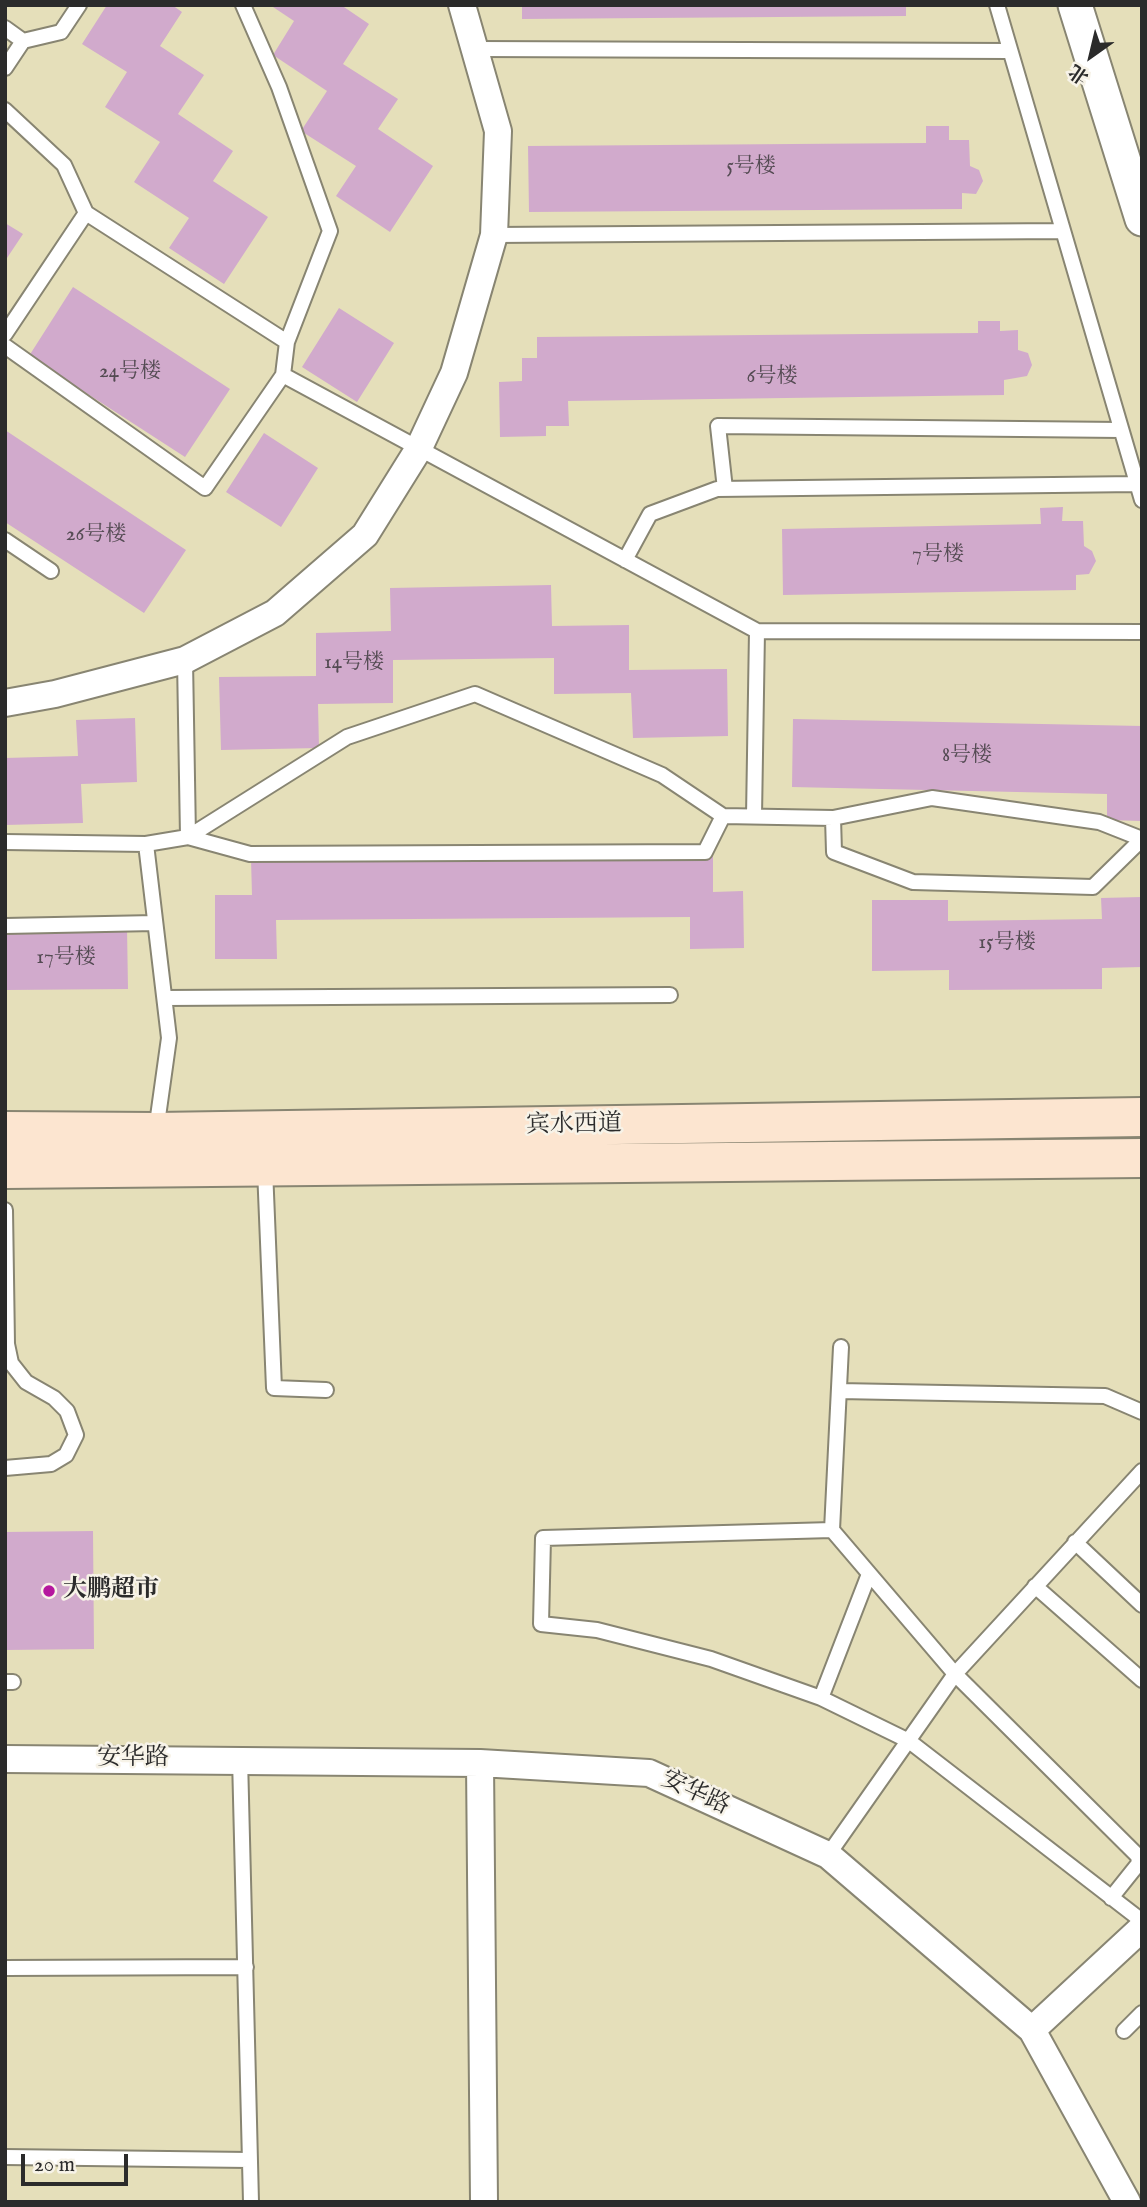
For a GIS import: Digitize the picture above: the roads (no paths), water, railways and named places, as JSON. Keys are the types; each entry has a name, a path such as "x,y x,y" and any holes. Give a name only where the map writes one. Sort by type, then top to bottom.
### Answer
{"main road":[{"name":"宾水西道","path":"5,1131 156,1132 1142,1117"},
{"name":"宾水西道","path":"5,1169 1142,1158"}],"street":[{"path":"5,703 55,694 185,660 275,612 365,535 418,450 454,373 494,235 498,131 477,49 462,5"},
{"path":"1075,5 1142,219"},
{"name":"安华路","path":"5,1759 240,1758 480,1763 649,1773 828,1855 1032,2030 1126,2202"},
{"path":"480,1763 484,2202"},
{"path":"1032,2030 1142,1928"}],"lane":[{"path":"5,68 23,41 61,32 79,5"},
{"path":"5,346 205,488 283,375 286,342 330,232 279,87 243,5"},
{"path":"997,5 1142,500"},
{"path":"5,28 23,41"},
{"path":"477,49 1010,51"},
{"path":"5,110 64,165 86,213 286,342"},
{"path":"5,334 86,213"},
{"path":"494,235 1063,231"},
{"path":"283,375 757,631 1142,632"},
{"path":"725,489 718,426 1121,430"},
{"path":"625,560 650,514 717,489 1137,485"},
{"path":"5,540 51,571"},
{"path":"754,816 757,631"},
{"path":"185,660 188,837"},
{"path":"5,842 146,845 188,837 347,737 475,694 662,775 723,816 833,818 932,798 1099,822 1142,839 1093,887 913,882 863,866 834,852 833,818"},
{"path":"188,837 250,853 705,852 723,816"},
{"path":"146,845 169,1038 156,1132"},
{"path":"5,926 155,923"},
{"path":"165,998 670,995"},
{"path":"265,1167 274,1388 326,1390"},
{"path":"5,1210 7,1344 11,1363 26,1382 54,1398 67,1411 76,1435 66,1455 51,1464 5,1468"},
{"path":"841,1348 832,1530 955,1674 1138,1856 1139,1863 1111,1898"},
{"path":"839,1391 1105,1396 1142,1412"},
{"path":"828,1855 955,1674 1142,1471"},
{"path":"832,1530 542,1538 541,1625 597,1630 711,1659 821,1698 909,1741 1142,1922"},
{"path":"1075,1542 1142,1605"},
{"path":"821,1698 869,1574"},
{"path":"1035,1586 1142,1680"},
{"path":"240,1758 251,2202"},
{"path":"5,1968 246,1967"},
{"path":"1124,2031 1142,2013"},
{"path":"5,2157 249,2160"}],"place":[{"name":"大鹏超市","path":"49,1591"}]}
